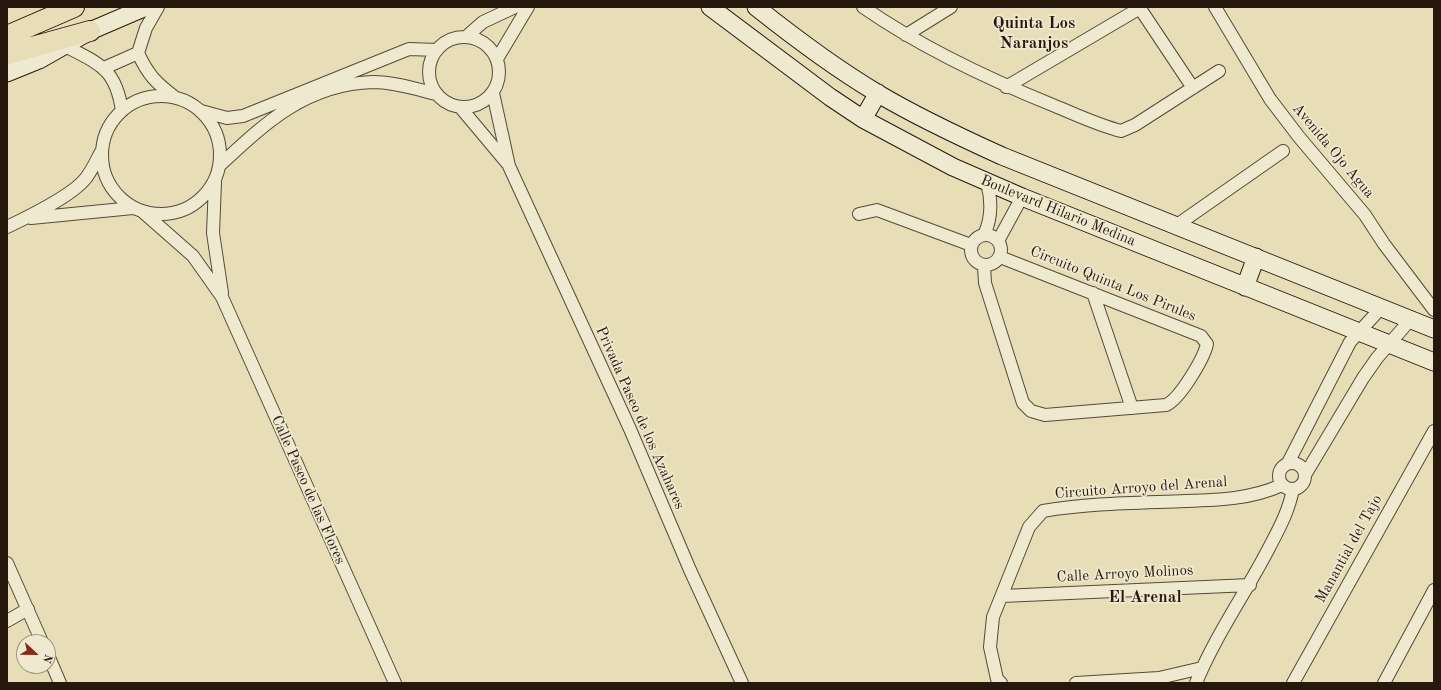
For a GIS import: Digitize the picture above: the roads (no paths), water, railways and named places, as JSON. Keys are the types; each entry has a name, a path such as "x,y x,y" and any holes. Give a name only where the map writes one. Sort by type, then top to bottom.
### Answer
{"main road":[{"path":"9,35 74,7"},
{"path":"7,54 90,31"}],"street":[{"path":"7,73 40,60 90,31 146,7"},
{"path":"158,7 146,28 138,53 154,82 177,98"},
{"path":"466,37 483,22 515,7"},
{"path":"497,59 528,7"},
{"name":"Boulevard Hilario Medina","path":"710,7 830,97 863,119 905,143 987,183 1434,362"},
{"name":"Boulevard Hilario Medina","path":"756,7 843,72 878,94 922,118 1002,156 1434,329"},
{"path":"863,7 906,35 955,62 1006,87 1121,131 1135,125 1219,71"},
{"path":"906,35 951,7"},
{"name":"Avenida Ojo Agua","path":"1215,7 1270,99 1298,138 1365,215 1384,244 1434,310"},
{"path":"1006,87 1140,8 1193,88"},
{"path":"466,37 479,40 489,48 497,59 499,70 498,82 493,93 484,102 472,107 460,108 443,100 436,94 430,80 430,64 437,50 445,43 455,38 466,37"},
{"path":"65,46 104,68 116,86 122,111"},
{"path":"201,111 227,118 243,116 409,49 437,50"},
{"path":"104,68 138,53"},
{"path":"219,166 278,114 298,102 319,93 353,84 374,82 391,84 436,94"},
{"name":"Privada Paseo de los Azahares","path":"493,93 509,166 630,429 690,570 742,683"},
{"path":"863,119 878,94"},
{"path":"7,227 69,192 85,180 102,149 109,128 122,111 138,101 158,96 177,98 186,101 201,111 212,125 218,142 219,166 215,179 207,192 197,202 185,209 171,214 157,214 138,210 25,218"},
{"name":"Privada Paseo de los Azahares","path":"460,108 509,166"},
{"path":"102,149 102,163 106,177 112,189 122,200 138,210"},
{"path":"1177,225 1283,151"},
{"name":"Calle Paseo de las Flores","path":"215,179 213,233 222,297"},
{"path":"984,235 988,224 991,204 987,183"},
{"path":"998,241 1022,197"},
{"name":"Calle Paseo de las Flores","path":"138,210 193,256 222,297 395,683"},
{"path":"859,214 877,210 971,245"},
{"path":"984,235 994,237 998,241 1000,246 1000,257 991,265 984,266 974,261 971,256 971,245 974,240 984,235"},
{"name":"Circuito Quinta Los Pirules","path":"984,266 985,283 1023,403 1032,411 1046,415 1166,405 1172,403 1205,354 1207,344 1201,336 1000,257"},
{"path":"1245,287 1256,257"},
{"path":"1093,293 1132,408"},
{"path":"1196,683 1202,668 1250,585 1290,504 1287,487 1278,479 1278,472 1282,466 1288,463 1350,342 1381,308"},
{"path":"1287,487 1299,487 1303,482 1305,475 1363,378 1389,343 1411,319"},
{"name":"Manantial del Tajo","path":"1293,683 1431,444 1434,432"},
{"path":"1288,463 1299,465 1305,475"},
{"name":"Circuito Arroyo del Arenal","path":"1001,683 997,679 990,647 993,617 1029,527 1042,511 1095,505 1230,499 1265,493 1287,487"},
{"path":"7,563 39,634"},
{"name":"Calle Arroyo Molinos","path":"1002,596 1250,585"},
{"path":"1384,683 1434,590"},
{"path":"7,621 28,609"},
{"path":"1076,683 1160,680 1202,668"}],"district":[{"name":"Quinta Los Naranjos","path":"1034,34"},
{"name":"El Arenal","path":"1145,598"}]}
